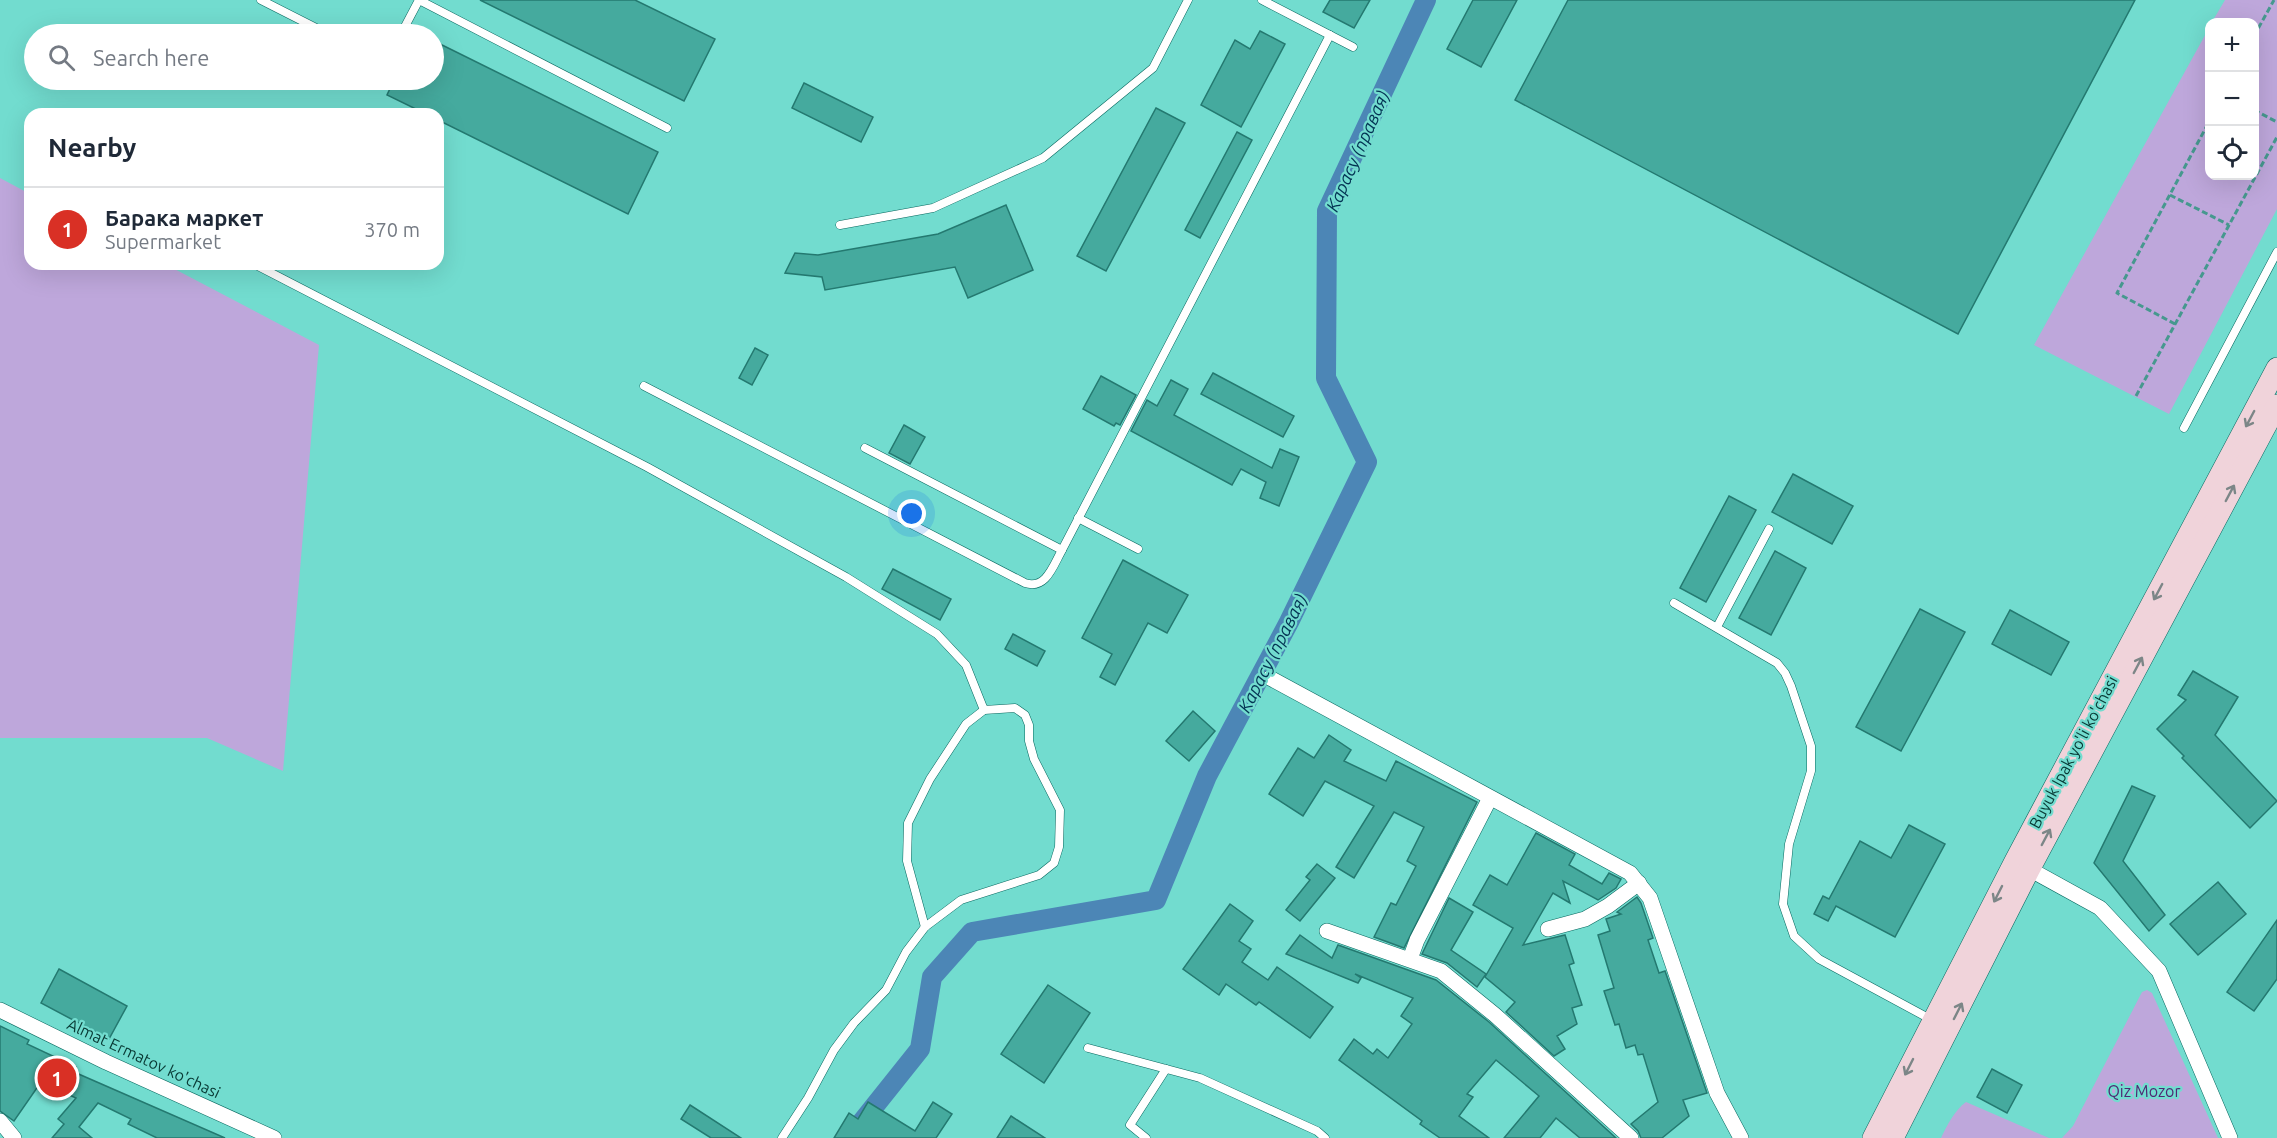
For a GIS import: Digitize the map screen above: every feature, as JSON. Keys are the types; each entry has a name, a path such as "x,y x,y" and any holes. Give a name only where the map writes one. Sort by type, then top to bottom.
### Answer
{"street":[{"name":"Buyuk Ipak yo'li ko'chasi","path":"1879,1134 2022,865 2277,368"},
{"name":"Buyuk Ipak yo'li ko'chasi","path":"1879,1134 1933,1021 2277,405"},
{"path":"1270,678 1630,873 1650,898 1717,1093 1741,1138"},
{"path":"1410,959 1417,940 1490,798"},
{"path":"2022,865 2100,908 2159,971 2230,1138"},
{"path":"1548,928 1585,919 1608,906 1639,883"},
{"path":"1327,931 1441,971 1495,1015 1631,1138"},
{"name":"Almat Ermatov ko'chasi","path":"0,1010 106,1062 274,1138"},
{"path":"0,1121 14,1138"}],"lane":[{"path":"261,0 308,24"},
{"path":"406,24 419,0 667,128"},
{"path":"840,225 933,208 1043,158 1152,68 1188,0"},
{"path":"1262,0 1353,47"},
{"path":"644,386 1025,583 1033,585 1042,582 1048,576 1062,550 1330,35"},
{"path":"2184,428 2277,252"},
{"path":"266,270 647,467 846,577 938,634 966,665 984,710"},
{"path":"865,448 1062,550"},
{"path":"1078,518 1138,549"},
{"path":"1717,627 1769,529"},
{"path":"1674,603 1765,655 1777,663 1785,673 1811,746 1810,771 1789,844 1783,904 1794,936 1819,959 1933,1021"},
{"path":"782,1138 808,1098 834,1050 854,1023 886,990 906,952 925,927 961,900 1039,875 1054,863 1059,847 1060,810 1034,759 1029,741 1029,725 1025,715 1015,708 984,710 966,723 930,779 908,823 907,861 925,927"},
{"path":"1088,1048 1200,1078 1317,1131 1325,1138"},
{"path":"1146,1138 1130,1125 1166,1069"}],"path":[{"path":"2259,27 2274,0"},
{"path":"2259,113 2277,122"},
{"path":"2175,324 2117,293 2207,126"},
{"path":"2136,396 2277,137"},
{"path":"2170,195 2229,225"}],"green space":[{"path":"2225,0 2277,0 2277,209 2169,414 2034,345 2205,35 2205,180 2259,180 2259,18 2214,18"},
{"path":"0,178 24,191 24,270 176,270 319,345 283,771 207,738 0,738"},
{"name":"Qiz Mozor","path":"2147,990 2152,993 2218,1138 2062,1138 2073,1126 2142,992"},
{"path":"1966,1102 2049,1138 1941,1138 1955,1113"}],"building":[{"path":"480,0 635,0 715,39 684,101"},
{"path":"1330,0 1370,0 1354,28 1323,12"},
{"path":"1473,0 1517,0 1481,67 1447,49"},
{"path":"1568,0 2135,0 1958,334 1515,100"},
{"path":"1260,31 1285,44 1241,127 1201,105 1235,40 1250,49"},
{"path":"444,46 658,152 628,214 444,123 444,108 414,108 387,95 389,90 444,90"},
{"path":"804,83 873,117 861,142 792,108"},
{"path":"1156,108 1185,123 1106,271 1077,256"},
{"path":"1237,132 1252,140 1200,238 1185,230"},
{"path":"1006,205 1033,270 968,298 955,267 825,290 822,277 785,273 795,253 818,255 938,234"},
{"path":"755,348 768,355 752,385 739,378"},
{"path":"1213,373 1294,416 1283,437 1201,394"},
{"path":"1101,376 1136,395 1120,425 1116,423 1114,426 1083,409"},
{"path":"1171,380 1188,389 1174,415 1272,468 1280,449 1299,457 1279,506 1260,498 1266,482 1241,469 1232,485 1131,431 1147,400 1157,406"},
{"path":"904,425 925,437 910,464 889,453"},
{"path":"1793,474 1853,506 1832,544 1772,512"},
{"path":"1729,496 1756,510 1706,602 1680,588"},
{"path":"1775,551 1806,568 1771,635 1739,618"},
{"path":"1123,560 1188,595 1167,633 1148,623 1115,685 1100,677 1112,654 1082,638"},
{"path":"893,569 951,599 940,620 882,589"},
{"path":"1920,609 1965,632 1901,751 1856,727"},
{"path":"2010,610 2069,642 2051,675 1992,644"},
{"path":"1013,634 1045,651 1037,666 1005,649"},
{"path":"2193,671 2238,697 2215,735 2277,801 2250,828 2157,729 2186,700 2178,695"},
{"path":"1193,711 1215,731 1189,761 1166,741"},
{"path":"1329,735 1351,750 1344,761 1386,781 1396,761 1477,802 1404,948 1374,937 1391,903 1396,905 1416,866 1407,861 1424,827 1394,812 1354,878 1336,867 1374,806 1325,781 1303,816 1269,794 1298,748 1314,758"},
{"path":"2132,786 2155,796 2123,861 2165,915 2149,931 2094,863"},
{"path":"1909,825 1945,844 1895,937 1836,906 1828,921 1814,914 1823,896 1829,899 1860,841 1891,858"},
{"path":"1536,833 1575,854 1569,865 1602,884 1609,873 1621,879 1616,888 1598,900 1563,881 1570,903 1553,893 1523,945 1565,935 1574,963 1569,965 1582,1005 1572,1008 1577,1024 1557,1036 1565,1049 1554,1056 1506,1012 1515,1002 1485,977 1513,928 1473,905 1490,875 1507,885"},
{"path":"1317,864 1335,878 1300,921 1286,910 1310,880 1306,877"},
{"path":"2218,882 2246,914 2198,955 2170,924"},
{"path":"1637,897 1653,938 1648,940 1659,973 1665,971 1707,1093 1683,1100 1689,1116 1662,1138 1641,1138 1631,1124 1658,1102 1643,1054 1638,1055 1635,1045 1626,1048 1619,1024 1615,1025 1604,991 1614,988 1598,935 1610,931 1606,919 1621,914 1617,912"},
{"path":"1449,898 1473,912 1451,950 1486,974 1477,987 1447,963 1422,954"},
{"path":"1230,904 1253,921 1239,941 1251,949 1242,962 1268,980 1277,967 1333,1007 1310,1038 1259,1002 1256,1005 1226,984 1219,995 1183,969"},
{"path":"2277,920 2277,979 2254,1011 2227,992"},
{"path":"1300,935 1332,958 1338,945 1436,980 1489,1022 1616,1138 1580,1138 1556,1118 1540,1138 1504,1138 1539,1096 1496,1060 1467,1094 1473,1097 1459,1116 1489,1138 1440,1138 1420,1124 1422,1121 1339,1060 1354,1039 1373,1054 1377,1049 1388,1058 1412,1024 1401,1016 1413,998 1355,974 1361,978 1358,983 1286,954"},
{"path":"59,969 127,1006 109,1039 41,1003"},
{"path":"1048,985 1090,1013 1044,1083 1001,1054"},
{"path":"0,1026 29,1040 27,1044 76,1067 74,1072 225,1138 157,1138 128,1124 131,1119 98,1103 79,1127 92,1138 52,1138 64,1124 58,1119 76,1098 41,1082 14,1121 0,1111"},
{"path":"1992,1069 2022,1085 2007,1113 1977,1097"},
{"path":"868,1102 915,1131 933,1102 952,1114 936,1138 834,1138 849,1113 858,1119"},
{"path":"690,1105 741,1138 711,1138 681,1119"},
{"path":"1011,1116 1045,1138 997,1138"}],"waterway":[{"name":"Карасу (правая)","path":"849,1138 920,1049 932,977 972,932 1156,900 1207,776 1289,622 1367,462 1326,378 1327,211 1426,0"}],"place":[{"name":"Барака маркет","path":"57,1078"}]}
